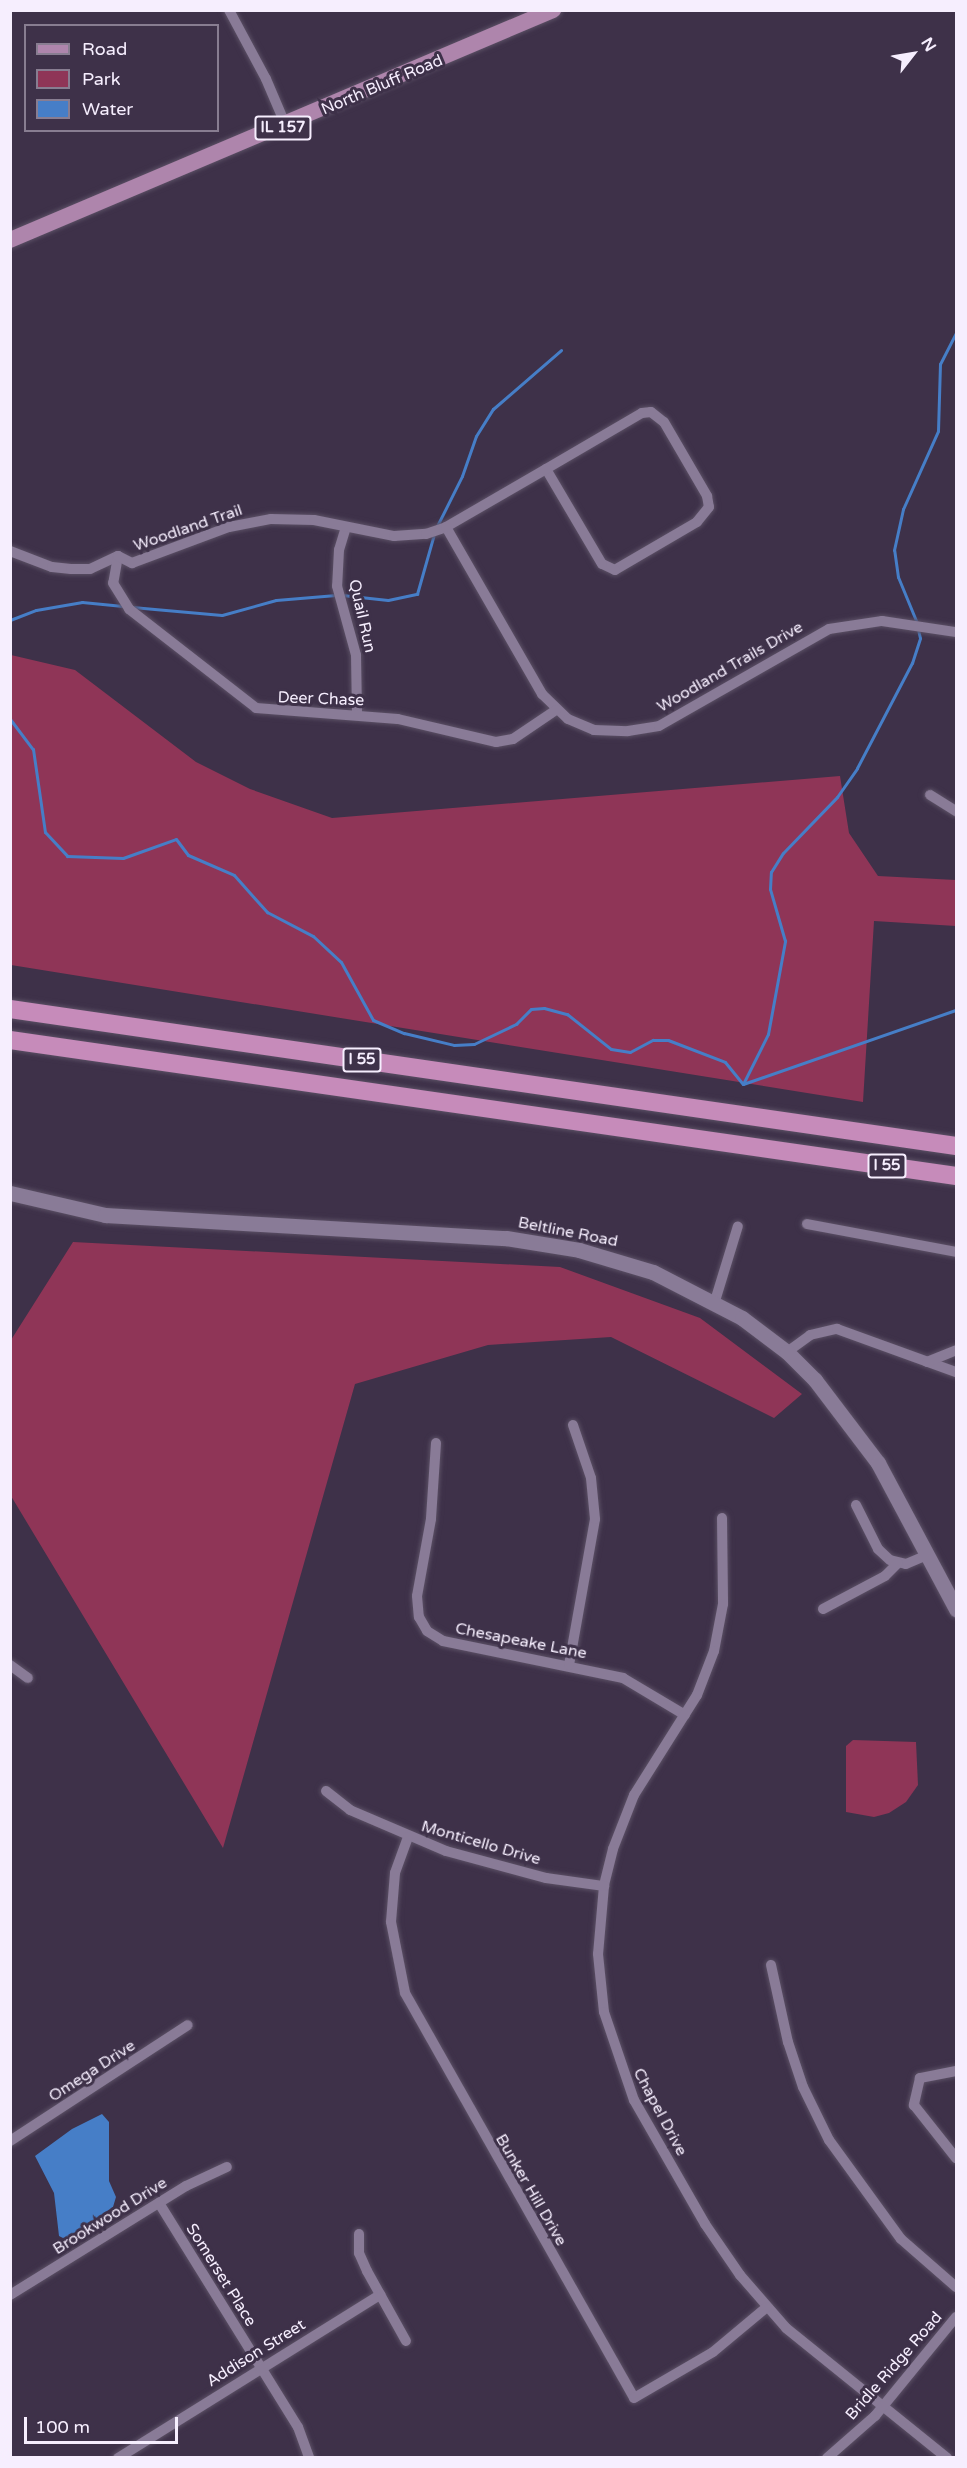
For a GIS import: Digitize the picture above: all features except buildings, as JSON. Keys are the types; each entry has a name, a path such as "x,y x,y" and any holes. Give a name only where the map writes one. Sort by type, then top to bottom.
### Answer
{"highway":[{"name":"I 55","path":"10,1009 957,1146"},
{"name":"I 55","path":"10,1040 957,1176"}],"main road":[{"name":"North Bluff Road","path":"10,240 286,126 553,10"},
{"name":"Beltline Road","path":"10,1193 105,1215 546,1243 653,1272 714,1301 787,1352 854,1427 929,1554 957,1609"}],"street":[{"path":"229,10 266,79 286,126"},
{"path":"446,527 642,413 651,412 664,422 707,496 709,507 698,522 615,570 602,564 546,469"},
{"name":"Woodland Trail","path":"118,556 132,563 229,527 271,519 314,520 394,536 446,527"},
{"name":"Quail Run","path":"346,527 339,550 337,586 356,655 357,714"},
{"name":"Woodland Trails Drive","path":"446,527 542,694 556,710 594,730 628,731 659,726 829,629 882,621 957,632"},
{"path":"10,551 52,567 71,569 90,569 118,556"},
{"name":"Deer Chase","path":"118,556 113,583 129,609 246,703 276,713 357,714 440,727 496,742 513,739 556,710"},
{"path":"930,795 957,811"},
{"path":"807,1224 957,1252"},
{"path":"714,1301 738,1226"},
{"path":"787,1352 810,1335 837,1329 957,1372"},
{"path":"927,1362 957,1350"},
{"path":"569,1665 595,1518 591,1478 573,1425"},
{"name":"Chesapeake Lane","path":"436,1443 431,1519 417,1596 422,1624 443,1641 569,1665 623,1678 685,1714"},
{"path":"856,1505 878,1549 898,1563"},
{"name":"Chapel Drive","path":"722,1518 724,1580 720,1628 707,1673 685,1714 634,1795 613,1850 598,1925 600,1983 622,2073 648,2127 705,2224 767,2307 786,2328 947,2457"},
{"path":"823,1609 885,1575 898,1563 929,1554"},
{"path":"10,1665 28,1678"},
{"name":"Monticello Drive","path":"326,1791 350,1809 408,1837 546,1878 604,1886"},
{"name":"Bunker Hill Drive","path":"408,1837 392,1895 393,1946 405,1993 634,2398 713,2352 767,2307"},
{"path":"771,1965 791,2052 829,2140 901,2239 957,2287"},
{"name":"Omega Drive","path":"10,2141 188,2025"},
{"path":"957,2071 921,2078 914,2105 957,2158"},
{"name":"Brookwood Drive","path":"10,2295 216,2169 227,2167"},
{"name":"Somerset Place","path":"159,2203 298,2427 309,2457"},
{"path":"359,2234 359,2253 406,2341"},
{"name":"Addison Street","path":"118,2457 380,2295"},
{"name":"Bridle Ridge Road","path":"827,2457 882,2406 957,2317"}],"green space":[{"path":"11,655 75,670 196,762 250,789 332,818 840,776 849,833 878,876 956,880 956,926 874,921 863,1102 11,965"},
{"path":"73,1242 560,1267 700,1318 802,1394 774,1418 611,1337 488,1345 355,1384 223,1848 11,1496 11,1340"},
{"path":"853,1740 916,1742 918,1785 906,1802 889,1813 874,1817 846,1812 846,1746"}],"water":[{"path":"102,2114 109,2122 109,2181 116,2197 113,2207 65,2239 59,2236 54,2193 35,2156 72,2129"}],"waterway":[{"path":"917,623 898,577 894,550 903,509 938,431 940,364 956,333"},
{"path":"436,528 462,476 476,436 493,409 561,350"},
{"path":"342,595 388,600 417,594 434,534"},
{"path":"132,607 222,615 276,600 336,595"},
{"path":"10,620 36,610 82,602 123,606"},
{"path":"743,1084 768,1034 785,941 770,889 771,872 783,853 837,797 857,768 912,663 920,638 918,629"},
{"path":"10,719 33,749 45,832 67,856 123,858 176,839 188,855 234,875 267,912 313,936 341,962 373,1020 404,1033 454,1045 474,1044 516,1024 531,1009 544,1008 567,1014 611,1049 630,1052 653,1040 668,1040 725,1062 743,1084"},
{"path":"743,1084 956,1010"}]}
